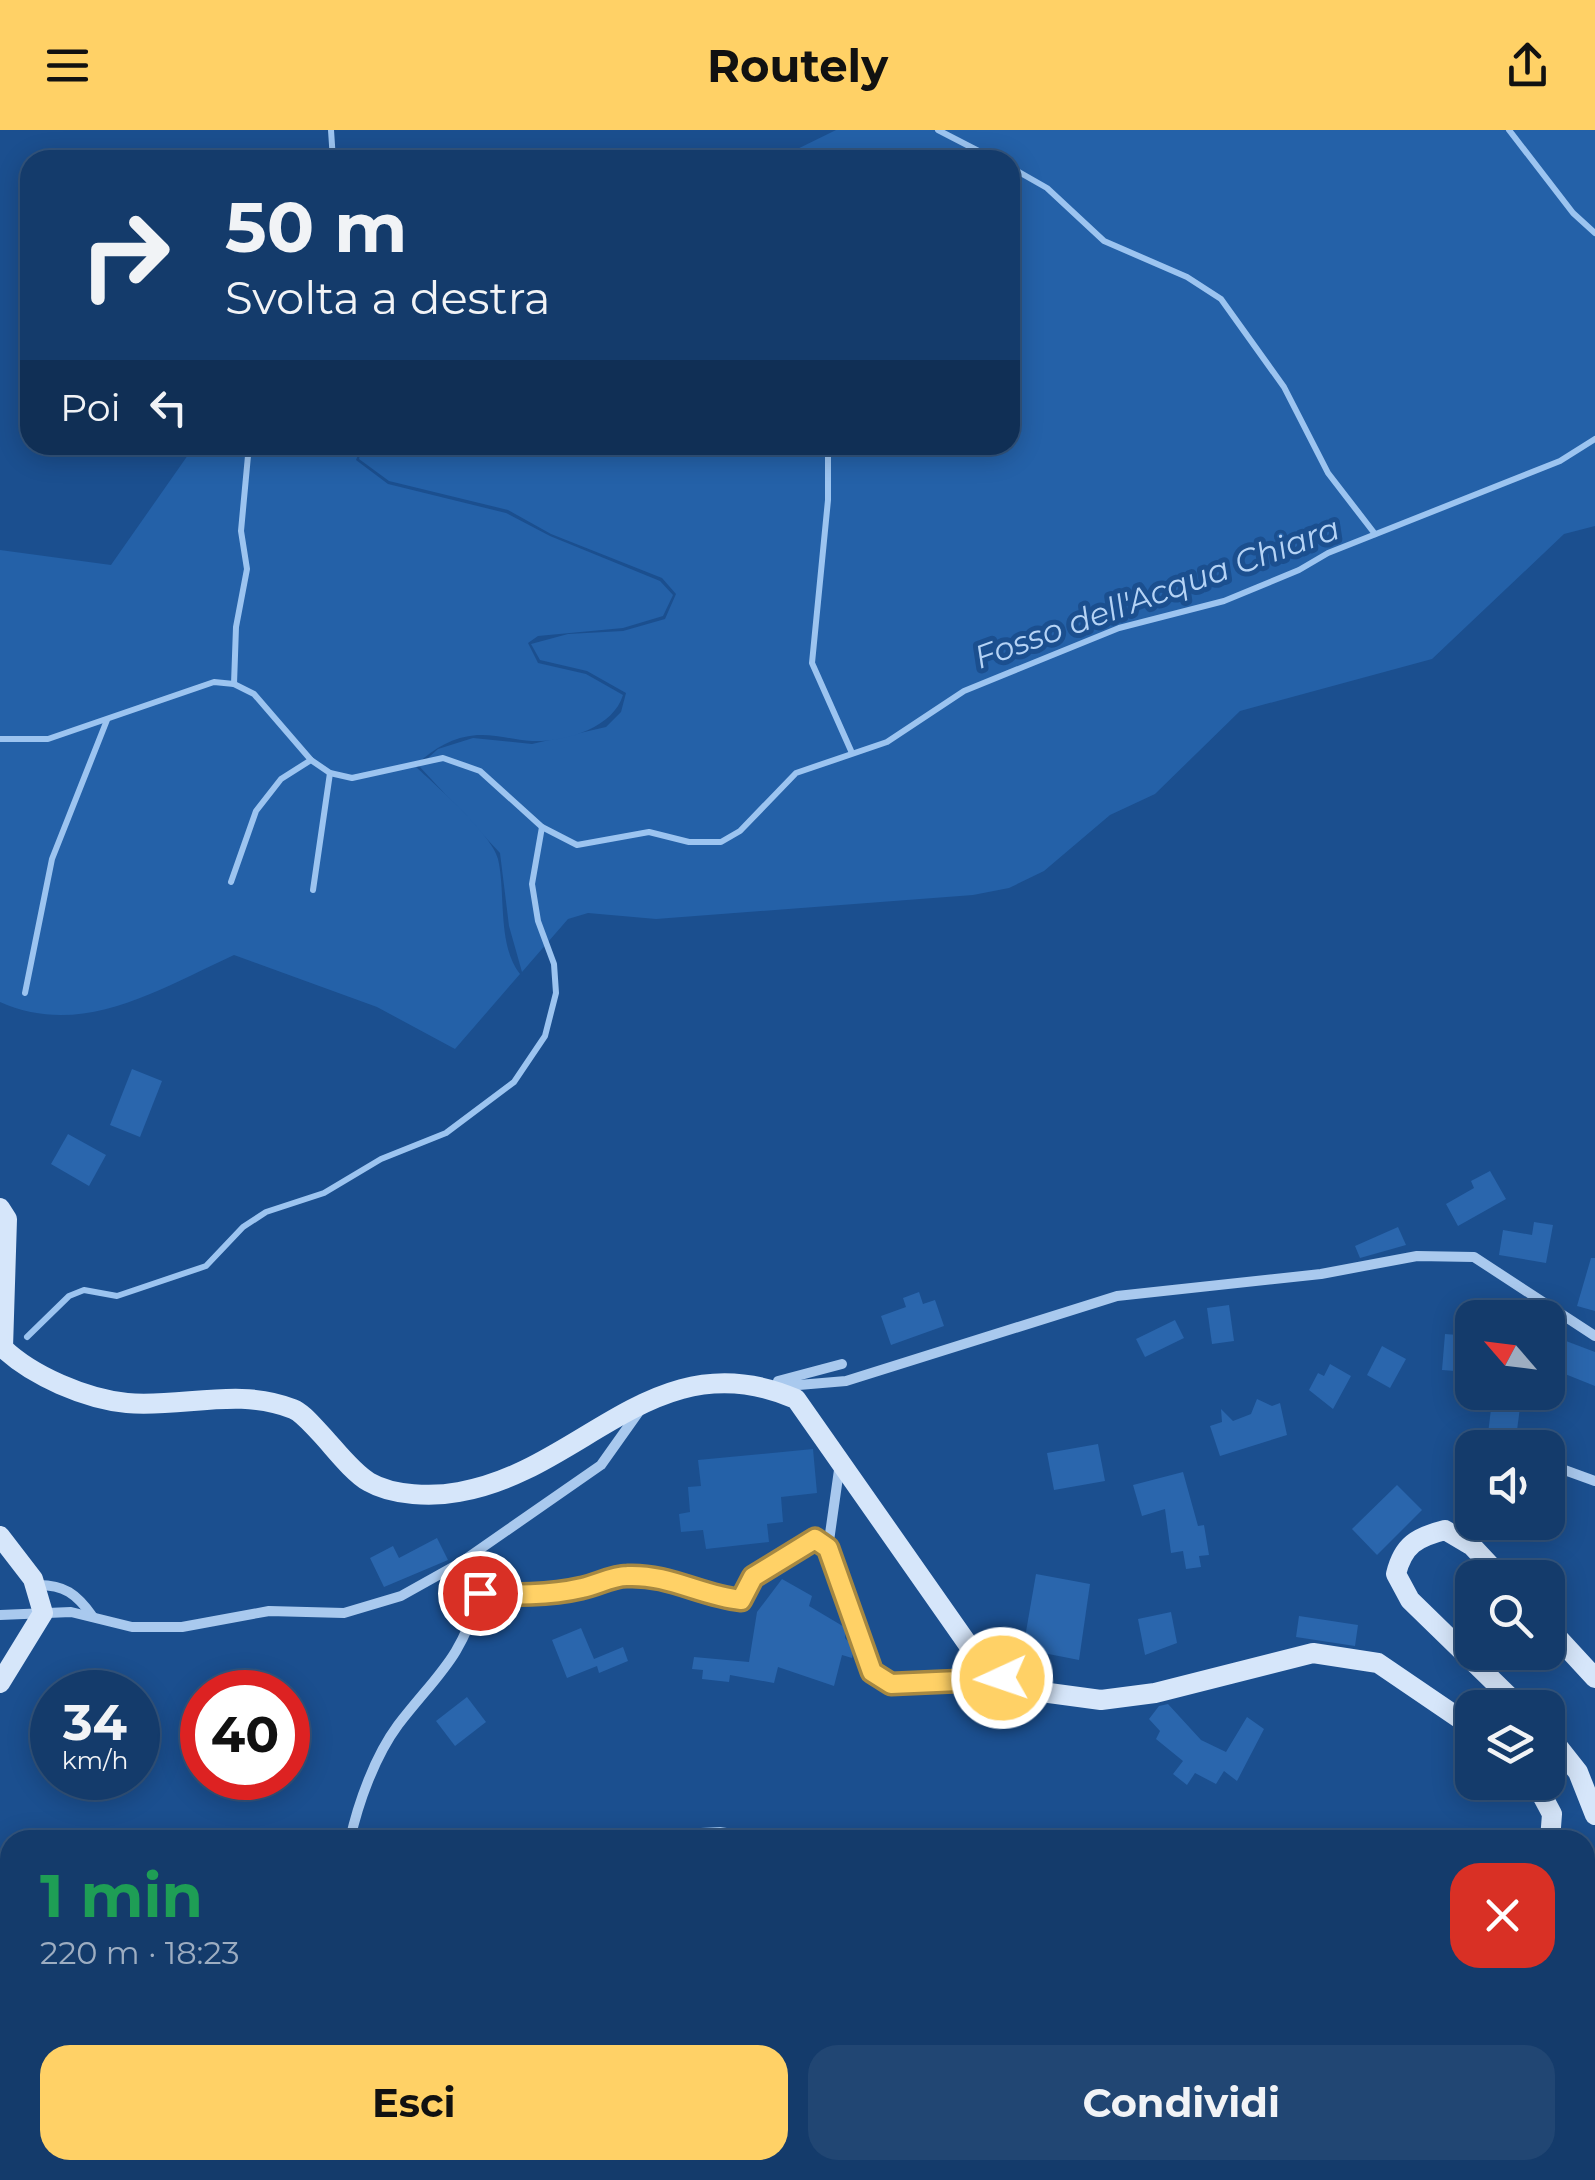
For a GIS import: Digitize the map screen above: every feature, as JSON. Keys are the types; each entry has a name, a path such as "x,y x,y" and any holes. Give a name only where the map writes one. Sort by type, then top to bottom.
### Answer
{"street":[{"path":"0,1208 7,1220 3,1348 20,1364 90,1393 126,1403 245,1398 296,1409 370,1482 412,1494 457,1493 509,1479 646,1398 710,1384 749,1382 796,1399 988,1673"},
{"path":"769,1387 846,1381 1117,1296 1321,1274 1417,1256 1474,1257 1595,1336"},
{"path":"769,1387 842,1364"},
{"path":"0,1616 43,1613 93,1617 132,1626 182,1627 270,1611 344,1613 401,1596 460,1562 601,1465 634,1423 646,1398"},
{"path":"840,1463 828,1548 872,1672 891,1684 959,1681 988,1673 1049,1693 1101,1700 1155,1693 1313,1653 1378,1662 1455,1715"},
{"path":"1565,1471 1595,1482"},
{"path":"1455,1644 1410,1600 1396,1574 1401,1554 1418,1537 1445,1530 1472,1546 1485,1560"},
{"path":"0,1536 34,1585 43,1613 0,1684"},
{"path":"480,1593 530,1595 581,1589 626,1576 685,1583 707,1597 741,1600 753,1577 780,1557 815,1539 828,1548"},
{"path":"352,1830 357,1808 396,1727 466,1641 480,1593 460,1562"},
{"path":"34,1585 56,1584 80,1598 93,1617"},
{"path":"1565,1645 1595,1678"},
{"path":"1482,1670 1502,1690"},
{"path":"1565,1756 1578,1772 1595,1815"},
{"path":"1545,1800 1552,1814 1551,1830"}],"shaded area":[{"path":"836,130 1595,130 1595,526 1564,534 1432,659 1240,711 1155,794 1110,815 1044,871 1009,888 973,895 656,919 588,913 568,919 522,972 509,926 500,853 419,766 438,749 473,738 532,744 606,727 621,712 626,693 587,671 540,660 531,644 568,634 623,631 665,619 676,594 662,578 551,534 508,510 389,481 359,459 360,455 1020,455 1020,150 795,150"},
{"path":"188,455 358,455 356,460 388,484 506,513 550,536 660,581 673,595 663,616 623,628 538,636 528,643 538,663 586,674 623,695 618,706 599,724 573,736 545,741 484,735 459,738 415,766 461,810 493,849 498,859 508,949 520,974 455,1049 377,1007 234,955 149,995 91,1012 31,1012 0,1002 0,550 111,565"},
{"path":"813,1449 817,1493 781,1497 783,1522 767,1524 769,1542 706,1549 703,1530 681,1532 679,1514 690,1512 688,1487 701,1486 698,1460"}],"building":[{"path":"132,1069 162,1081 140,1137 110,1125"},
{"path":"68,1134 106,1155 89,1186 51,1164"},
{"path":"1490,1171 1506,1199 1458,1226 1446,1204 1474,1188 1471,1181"},
{"path":"1534,1222 1553,1225 1546,1263 1499,1255 1503,1230 1532,1235"},
{"path":"1398,1227 1406,1245 1360,1258 1355,1246"},
{"path":"1591,1258 1595,1258 1595,1311 1577,1306"},
{"path":"919,1292 923,1304 935,1300 944,1326 891,1345 881,1316 906,1307 903,1298"},
{"path":"1229,1305 1234,1341 1212,1344 1207,1308"},
{"path":"1175,1320 1184,1338 1145,1357 1136,1339"},
{"path":"1445,1334 1455,1335 1455,1371 1442,1370"},
{"path":"1565,1344 1595,1352 1595,1386 1565,1374"},
{"path":"1382,1346 1406,1359 1390,1388 1367,1375"},
{"path":"1330,1364 1351,1376 1333,1409 1309,1390 1318,1373 1324,1376"},
{"path":"1257,1399 1272,1406 1280,1403 1287,1435 1220,1456 1210,1426 1222,1422 1221,1409 1233,1421 1251,1414"},
{"path":"1491,1410 1520,1410 1517,1430 1488,1430"},
{"path":"1098,1444 1105,1481 1054,1490 1047,1453"},
{"path":"1183,1472 1198,1526 1204,1525 1209,1555 1199,1556 1201,1567 1186,1569 1183,1551 1171,1553 1165,1509 1142,1516 1133,1485"},
{"path":"1397,1485 1422,1510 1377,1555 1352,1529"},
{"path":"437,1538 448,1560 384,1587 370,1558 393,1546 399,1558"},
{"path":"1036,1574 1090,1584 1079,1660 1023,1649"},
{"path":"782,1579 812,1596 809,1606 846,1628 845,1638 854,1648 852,1658 842,1655 834,1686 778,1667 774,1683 730,1675 729,1682 702,1679 703,1670 692,1669 694,1657 749,1662 757,1612"},
{"path":"1171,1612 1177,1643 1145,1655 1138,1619"},
{"path":"1299,1616 1358,1625 1355,1646 1296,1637"},
{"path":"581,1628 594,1659 623,1647 628,1661 599,1673 597,1666 567,1678 552,1640"},
{"path":"467,1697 486,1722 455,1746 436,1721"},
{"path":"1168,1704 1201,1740 1226,1752 1247,1717 1264,1729 1237,1781 1224,1771 1216,1784 1195,1773 1187,1785 1173,1774 1183,1761 1156,1739 1160,1731 1149,1719 1159,1706"}],"waterway":[{"path":"331,130 332,150"},
{"path":"938,130 977,150"},
{"path":"1509,130 1573,213 1595,233"},
{"path":"1020,173 1047,188 1104,241 1187,277 1221,299 1284,387 1328,473 1375,534"},
{"name":"Fosso dell'Acqua Chiara","path":"0,739 48,739 214,682 234,684 254,694 311,760 330,773 352,778 443,758 480,771 542,827 577,845 649,832 689,842 721,842 740,831 796,773 887,742 964,691 1119,628 1224,601 1299,570 1328,553 1560,461 1595,439"},
{"path":"234,684 236,627 247,569 241,531 248,455"},
{"path":"828,455 828,500 812,663 852,753"},
{"path":"25,993 52,859 107,720"},
{"path":"231,882 256,811 281,779 311,760"},
{"path":"313,890 330,773"},
{"path":"27,1337 69,1296 84,1290 117,1296 206,1266 243,1227 266,1212 324,1193 381,1159 446,1133 514,1082 545,1036 556,993 554,964 538,921 532,884 542,827"}],"route":[{"path":"480,1593 530,1595 581,1589 626,1576 685,1583 707,1597 741,1600 753,1577 815,1539 828,1548 872,1672 891,1684 959,1681 988,1673 1002,1678"}]}
